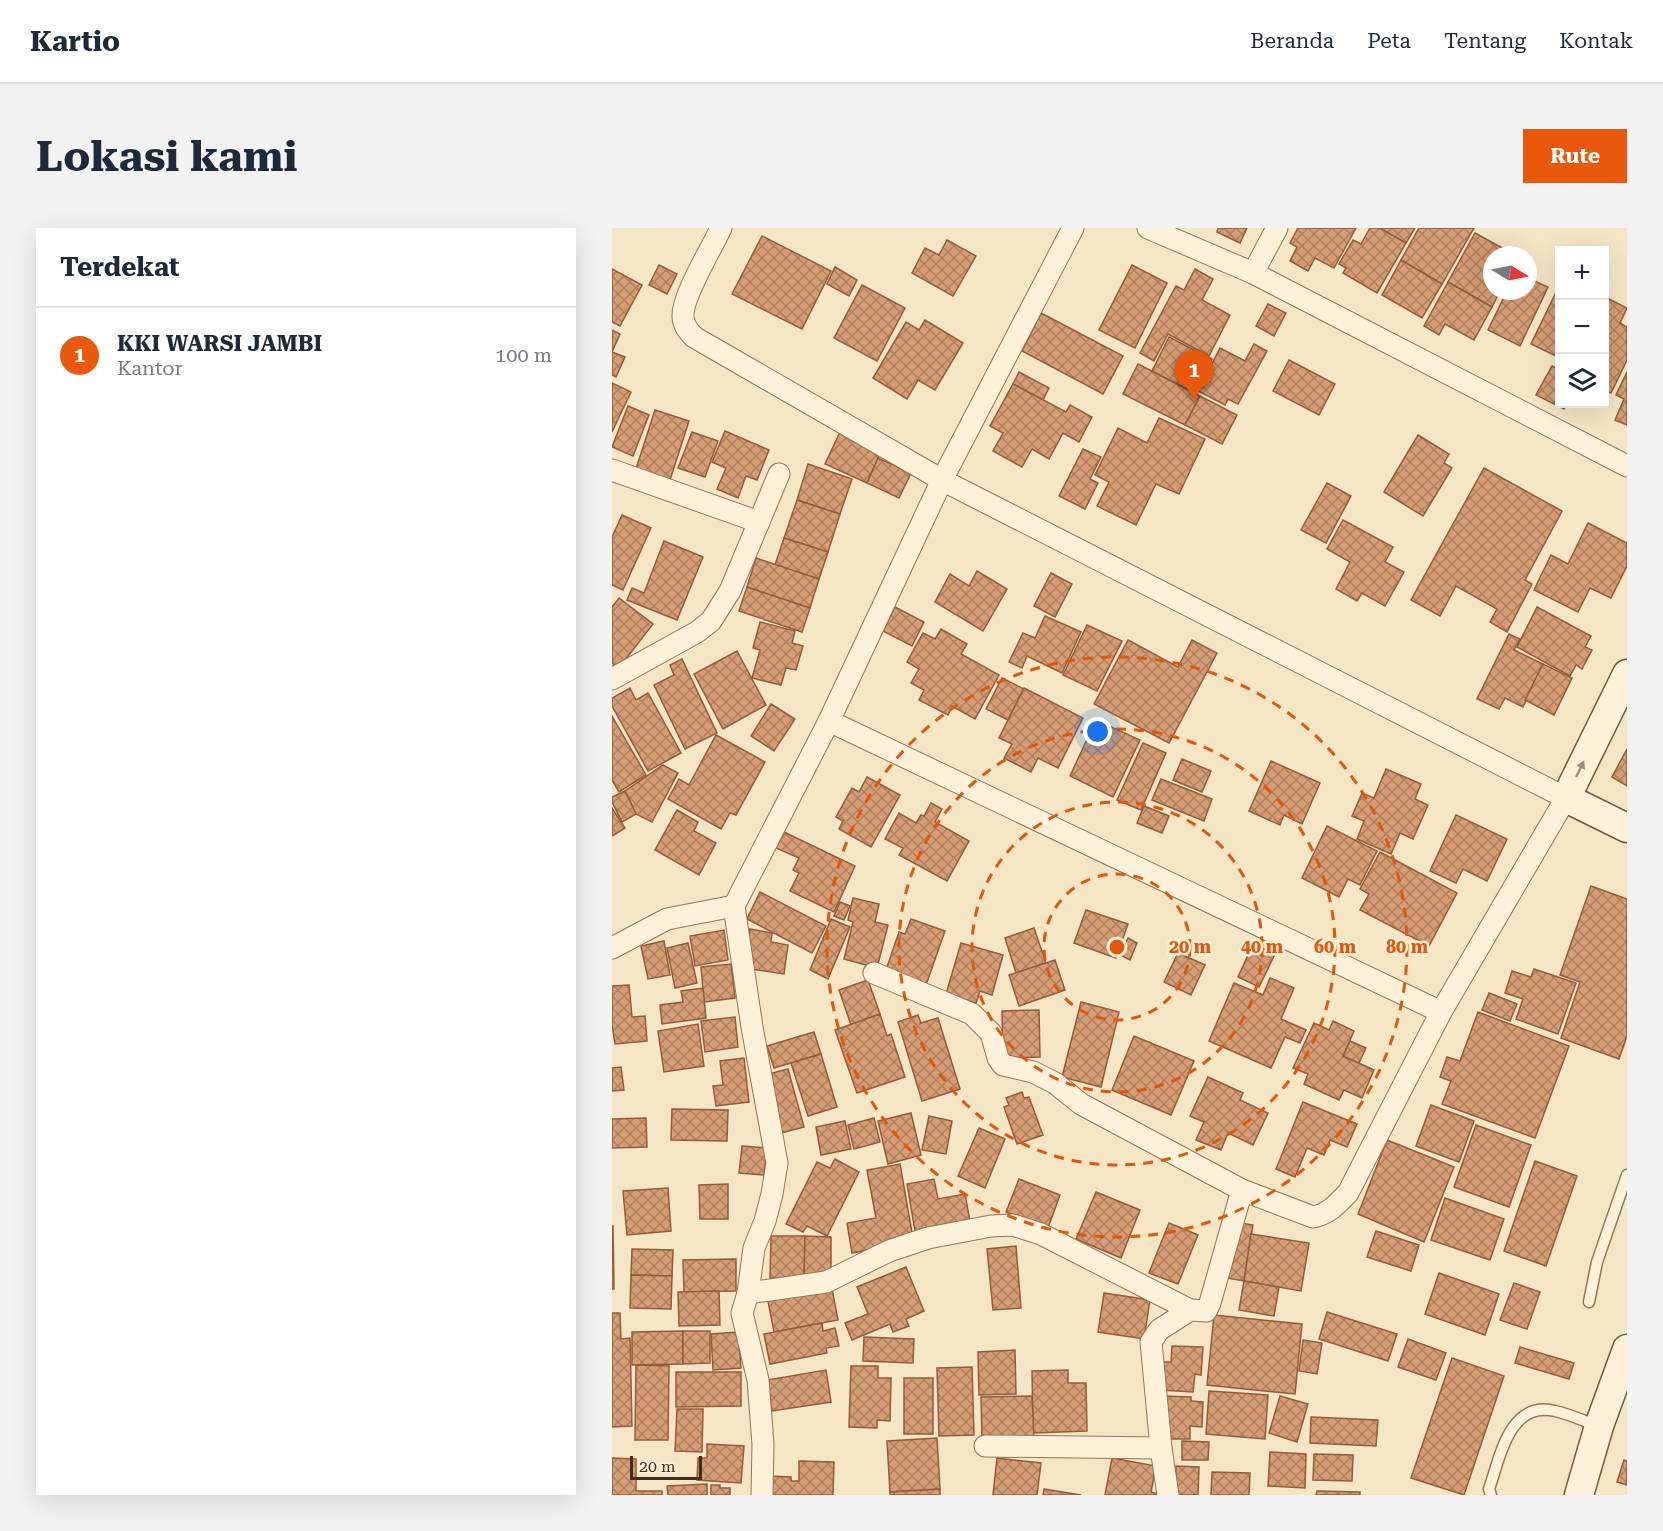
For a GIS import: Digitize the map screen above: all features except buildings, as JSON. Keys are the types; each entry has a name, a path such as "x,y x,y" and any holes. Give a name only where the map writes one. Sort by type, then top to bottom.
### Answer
{"street":[{"path":"721,228 686,299 683,315 685,328 694,337 942,480 1627,828"},
{"path":"762,1495 763,1444 758,1380 742,1313 748,1293 754,1248 765,1221 777,1163 752,1027 734,906 829,721 942,480 1072,228"},
{"path":"1148,228 1253,273 1627,466"},
{"path":"1253,273 1276,228"},
{"path":"612,470 759,522"},
{"path":"612,679 697,632 711,621 730,591 779,474"},
{"path":"874,973 972,1014 991,1033 998,1058 1003,1065 1033,1072 1055,1083 1081,1104 1242,1190 1313,1218 1322,1216 1334,1208 1348,1192 1441,1012 1566,798 1627,674"},
{"path":"829,721 1441,1012"},
{"path":"612,948 667,920 734,906"},
{"path":"748,1293 826,1282 889,1251 928,1238 991,1226 1013,1225 1041,1234 1190,1310 1206,1311 1242,1190"},
{"path":"1168,1495 1151,1342 1159,1330 1190,1310"},
{"path":"1579,1495 1599,1426 1627,1348"},
{"path":"985,1446 1161,1448"}],"lane":[{"path":"1589,1302 1598,1262 1625,1188 1627,1175"},
{"path":"1491,1495 1489,1489 1509,1431 1518,1420 1533,1410 1553,1410 1599,1426"}],"place":[{"name":"KKI WARSI JAMBI","path":"1194,400"}]}
